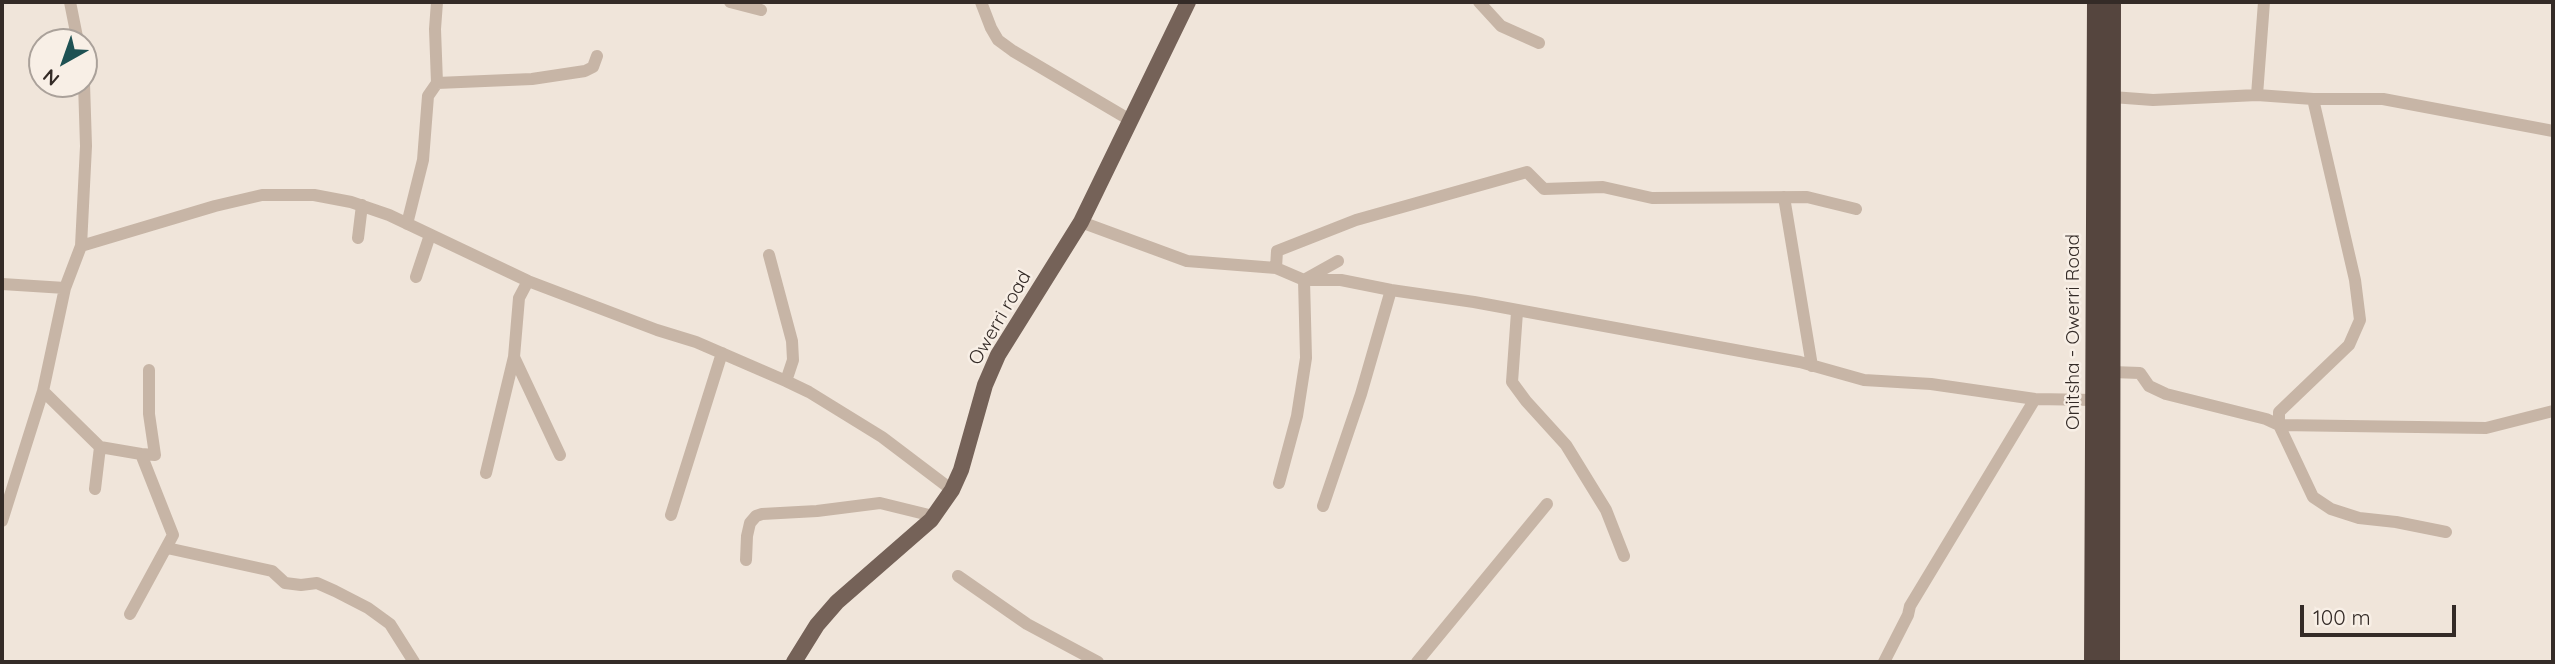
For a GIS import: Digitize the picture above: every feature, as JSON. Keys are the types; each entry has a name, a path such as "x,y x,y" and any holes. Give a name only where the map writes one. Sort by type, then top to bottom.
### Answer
{"highway":[{"name":"Onitsha - Owerri Road","path":"2093,662 2096,2"},
{"name":"Onitsha - Owerri Road","path":"2111,662 2112,2"}],"main road":[{"name":"Owerri road","path":"794,662 817,625 837,602 933,516 952,490 961,470 985,385 998,355 1081,222 1188,2"}],"street":[{"path":"70,2 75,28"},
{"path":"407,224 424,160 428,96 437,83 437,2"},
{"path":"730,2 761,10"},
{"path":"981,2 999,40 1129,120"},
{"path":"1479,2 1501,26 1539,43"},
{"path":"2257,95 2264,2"},
{"path":"437,83 532,79 586,71 593,67 597,56"},
{"path":"2112,97 2153,100 2257,95 2314,99 2383,99 2553,131"},
{"path":"2,521 7,487 43,391 65,288 81,246 86,146 84,98"},
{"path":"2314,99 2355,280 2360,320 2349,345 2279,412 2279,425 2313,496 2331,509 2359,518 2446,532"},
{"path":"1276,268 1277,251 1356,220 1527,172 1544,189 1603,187 1652,198 1807,197 1856,209"},
{"path":"81,246 262,195 314,195 362,205 528,281 722,353 809,392 882,437 952,490"},
{"path":"1784,197 1812,366"},
{"path":"358,238 362,205"},
{"path":"1081,222 1187,261 1276,268 1304,280 1341,279 1391,290 1474,302 1800,362 1864,380 1931,384 2035,399 2094,400"},
{"path":"416,277 430,235"},
{"path":"769,255 792,341 793,360 786,381"},
{"path":"1304,280 1338,261"},
{"path":"1279,483 1297,416 1306,358 1304,280"},
{"path":"486,473 514,357 519,298 528,281"},
{"path":"2,284 65,288"},
{"path":"1323,506 1361,394 1391,290"},
{"path":"1517,312 1512,382 1566,444 1606,510 1624,556"},
{"path":"671,515 722,353"},
{"path":"514,357 560,455"},
{"path":"43,391 100,447 155,455 149,414 149,370"},
{"path":"2112,372 2140,373 2149,386 2166,394 2266,419 2279,425 2486,428 2553,411"},
{"path":"1884,662 1910,606 2035,399"},
{"path":"95,489 100,447"},
{"path":"130,614 173,535 141,454"},
{"path":"746,561 750,523 762,514 817,511 880,503 933,516"},
{"path":"1418,662 1547,504"},
{"path":"167,548 272,571 285,583 317,583 335,591 368,607 390,624 414,662"},
{"path":"958,576 1027,624 1098,662"}]}
